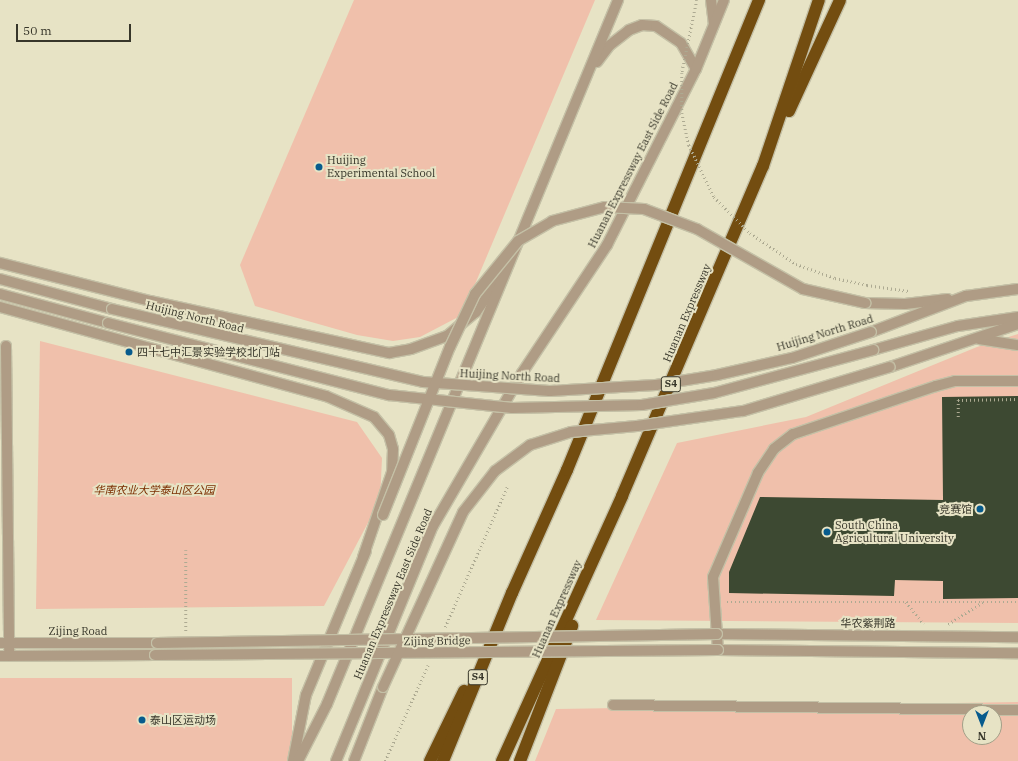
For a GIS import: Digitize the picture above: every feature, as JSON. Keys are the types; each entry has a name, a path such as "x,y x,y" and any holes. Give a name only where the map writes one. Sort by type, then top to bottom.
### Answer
{"highway":[{"name":"S4","path":"443,761 512,593 567,470 759,0"},
{"name":"Huanan Expressway","path":"502,761 622,496 763,166 819,0"},
{"path":"763,166 840,0"},
{"path":"520,761 622,496"},
{"path":"430,761 512,593"}],"street":[{"name":"Huanan Expressway East Side Road","path":"298,761 327,704 590,72 618,0"},
{"path":"711,0 714,24"},
{"name":"Huanan Expressway East Side Road","path":"336,761 433,526 522,372 607,245 696,69 724,0"},
{"path":"590,72 618,38 642,26 656,26 670,33 681,43 696,69"},
{"path":"293,761 306,695 363,557 383,515 450,347 475,294 518,241 552,221 605,207 644,209 697,229 803,289 843,300 865,303 905,304 966,296"},
{"path":"0,263 150,301 389,353 430,343 459,326 476,312 513,257"},
{"name":"Huijing North Road","path":"0,279 112,309 423,382 550,391 656,385 717,375 792,358 871,332 966,296 1018,289"},
{"path":"0,294 389,395 512,408 649,404 714,393 958,326 1018,317"},
{"path":"0,307 326,396 374,417 389,435 393,449 392,472 363,557"},
{"path":"354,761 383,687 463,512 495,471 530,445 571,432 637,426 743,411 890,367 1018,324"},
{"path":"977,339 1018,345"},
{"path":"4,656 6,346"},
{"path":"1018,381 955,381 799,432 774,449 758,473 713,577 718,650 1018,653"},
{"name":"华农紫荆路","path":"717,634 1018,637"},
{"name":"Zijing Bridge","path":"157,643 717,634"},
{"name":"Zijing Road","path":"4,643 157,643"},
{"name":"Zijing Bridge","path":"4,656 718,650"},
{"path":"613,705 1018,710"}],"path":[{"path":"697,0 682,73 682,113 688,145 714,197 750,233 796,264 835,278 867,285"},
{"path":"958,417 958,400 1018,399"},
{"path":"443,631 507,486"},
{"path":"186,550 186,642"},
{"path":"723,602 1018,602"},
{"path":"906,602 926,626"},
{"path":"944,626 984,602"},
{"path":"385,761 430,660"}],"green space":[{"name":"Huijing Experimental School","path":"354,0 595,0 462,315 420,337 393,341 357,335 255,306 240,265"},
{"path":"1018,334 1018,623 596,620 677,443 806,417 977,347"},
{"name":"华南农业大学泰山区公园","path":"40,341 357,422 382,458 380,500 324,606 36,609"},
{"name":"泰山区运动场","path":"0,678 292,678 292,761 0,761"},
{"path":"1018,702 1018,761 535,761 556,709"}],"building":[{"path":"1018,396 1018,598 943,599 943,581 895,580 894,596 729,593 729,572 760,497 943,500 942,397"}],"place":[{"name":"Huijing Experimental School","path":"319,167"},
{"name":"四十七中汇景实验学校北门站","path":"129,352"},
{"name":"竞赛馆","path":"980,509"},
{"name":"South China Agricultural University","path":"827,532"},
{"name":"泰山区运动场","path":"142,720"}]}
